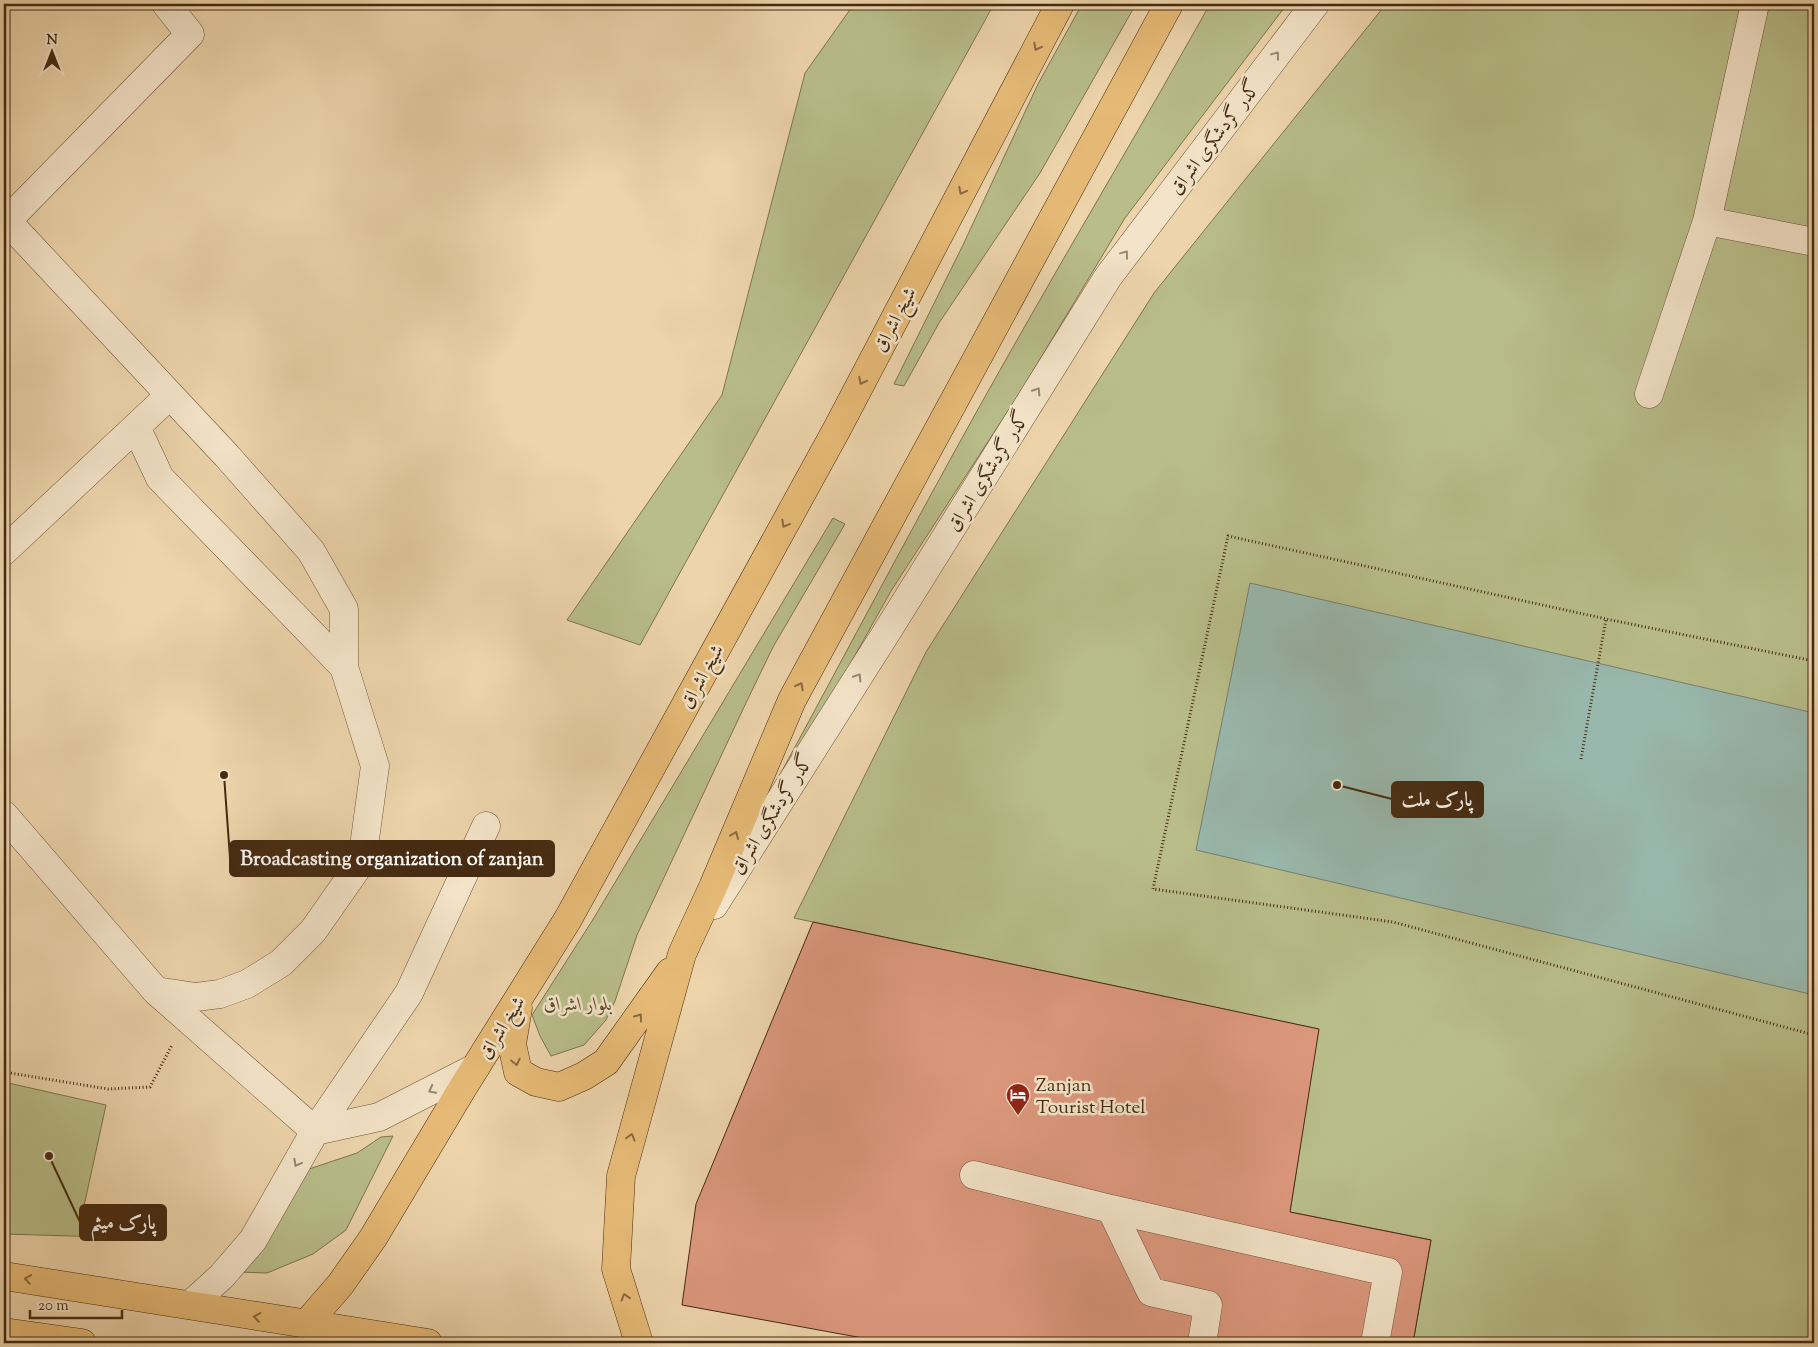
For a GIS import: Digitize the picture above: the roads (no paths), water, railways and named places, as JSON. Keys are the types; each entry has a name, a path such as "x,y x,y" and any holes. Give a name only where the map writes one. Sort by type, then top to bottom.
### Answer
{"main road":[{"name":"شیخ اشراق","path":"306,1324 340,1286 373,1238 475,1068 568,919 837,429 1060,4"},
{"path":"639,1343 616,1269 620,1176 682,954 713,887 792,700 1170,4"},
{"path":"519,997 512,1044 518,1072 536,1082 559,1087 584,1076 606,1062 682,954"},
{"path":"4,1276 428,1343"},
{"path":"4,1332 82,1343"}],"street":[{"path":"156,991 196,998 220,994 247,984 281,963 313,931 362,861 375,766 344,667 344,608 311,551 170,395 5,223 190,34 166,4"},
{"name":"گدر گردشگری اشراق","path":"682,954 888,630 1108,277 1315,4"},
{"path":"1649,394 1707,221 1755,4"},
{"path":"1707,221 1814,242"},
{"path":"4,550 170,395"},
{"path":"136,427 160,478 344,667"},
{"path":"4,815 156,991 315,1131"},
{"path":"190,1306 222,1276 253,1240 315,1131 409,993 486,826"},
{"path":"315,1131 379,1117 475,1068"},
{"path":"974,1175 1111,1209 1388,1272 1375,1343"},
{"path":"1111,1209 1151,1292 1208,1306 1202,1343"}],"water":[{"path":"1250,583 1814,713 1814,995 1196,850"}],"place":[{"name":"Broadcasting organization of zanjan","path":"224,775"},
{"name":"پارک ملت","path":"1337,785"},
{"name":"Zanjan Tourist Hotel","path":"1018,1116"},
{"name":"پارک میثم","path":"49,1156"}],"park label":[{"name":"بلوار اشراق","path":"578,1003"}]}
